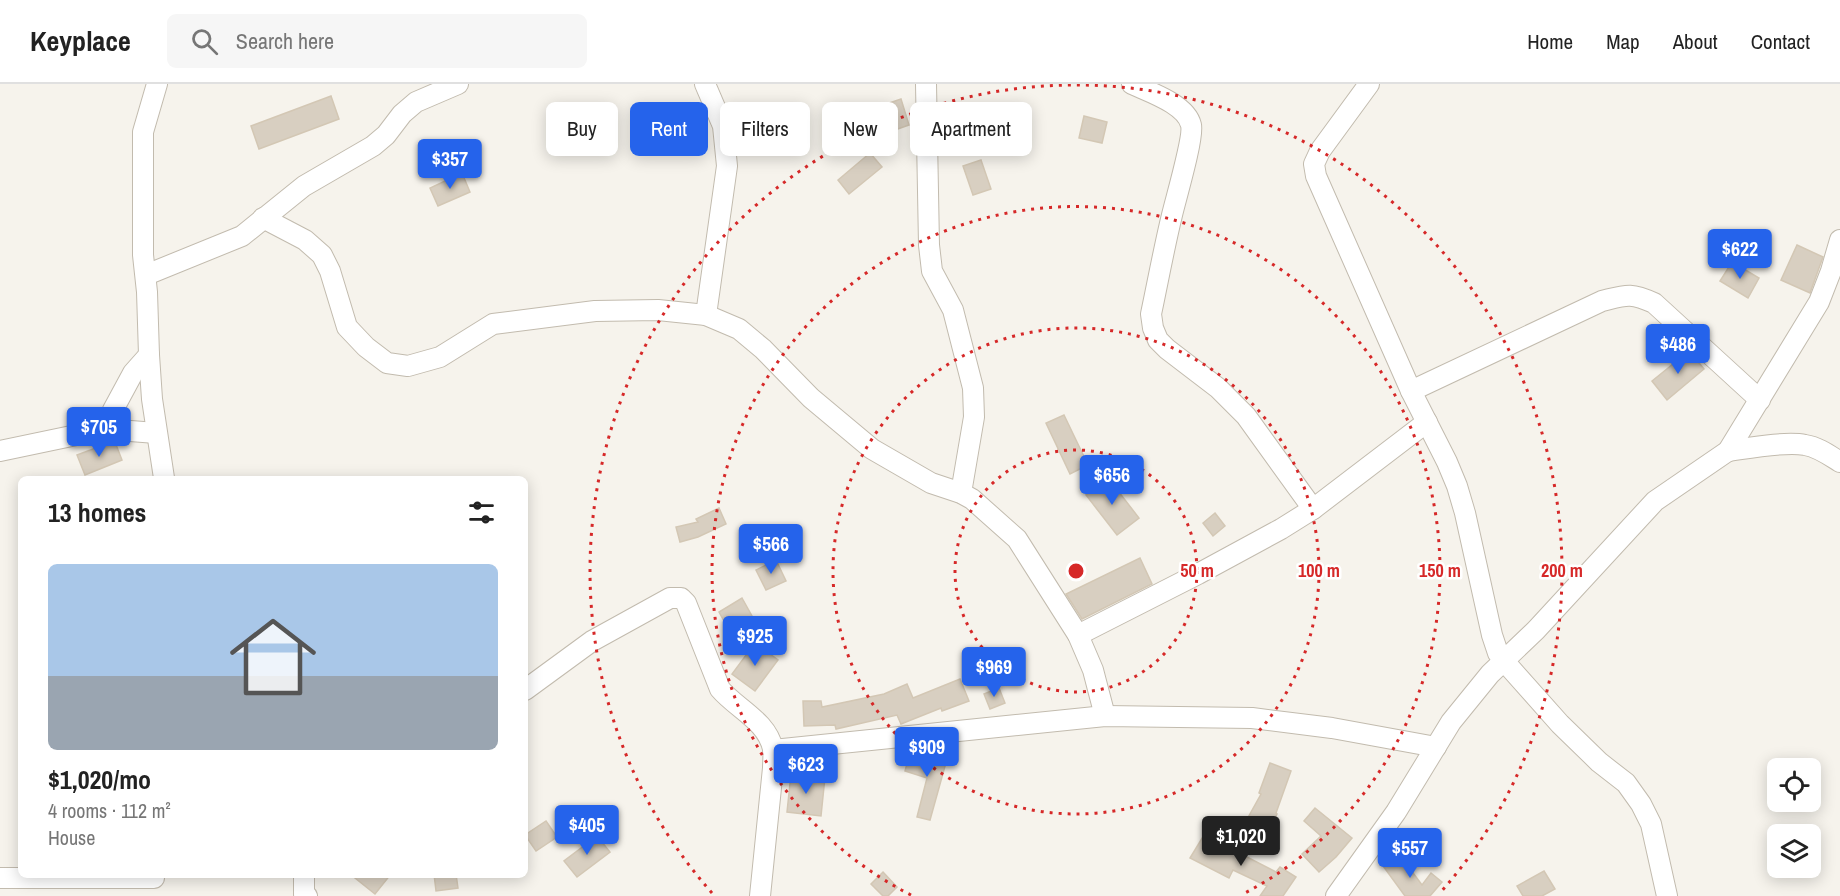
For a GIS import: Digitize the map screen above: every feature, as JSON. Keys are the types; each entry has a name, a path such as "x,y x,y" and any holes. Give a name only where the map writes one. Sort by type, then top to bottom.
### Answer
{"street":[{"path":"157,84 143,132 143,255 156,433 164,476"},
{"path":"146,274 242,236 304,186 373,146 416,102 458,84"},
{"path":"705,84 723,126 727,166 706,315"},
{"path":"926,84 929,245 932,271 953,310 973,388 974,417 961,493"},
{"path":"1132,84 1176,105 1185,113 1191,125 1190,140 1151,314 1158,340 1218,388 1246,416 1313,509"},
{"path":"1369,84 1320,151 1314,164 1316,176 1411,391 1457,486 1498,653 1560,724 1599,762 1626,783 1641,804 1651,824 1667,896"},
{"path":"263,218 305,240 322,255 330,271 348,327 366,347 387,363 408,366 440,357 493,324 595,311 658,310 706,315 739,329 763,349 811,398 872,449 931,483 961,493 1017,539 1078,634 1093,670 1105,716"},
{"path":"1336,896 1396,812 1458,714 1490,674 1564,600 1655,501 1728,451 1819,302 1840,240"},
{"path":"1411,391 1602,301 1626,295 1638,296 1654,303 1756,407 1768,446"},
{"path":"105,429 132,374 149,355"},
{"path":"1078,634 1281,530 1313,509 1427,422"},
{"path":"0,451 105,429 156,433"},
{"path":"1728,451 1768,446 1804,445 1816,448 1840,462"},
{"path":"528,688 592,641 670,598 681,598 686,603 720,689 729,700 760,724 773,750 760,896"},
{"path":"773,750 1105,716 1252,718 1332,728 1436,747"},
{"path":"0,878 154,883"},
{"path":"304,878 304,894 307,896"}],"building":[{"path":"331,96 339,119 259,149 251,126"},
{"path":"901,99 909,125 898,129 898,102 892,102"},
{"path":"1084,116 1107,122 1102,143 1079,138"},
{"path":"866,156 873,156 882,167 849,194 838,180"},
{"path":"981,160 991,189 973,195 963,166"},
{"path":"462,173 470,192 438,206 430,188"},
{"path":"1797,245 1823,257 1810,293 1781,280"},
{"path":"1732,262 1759,278 1748,298 1720,281"},
{"path":"1689,351 1704,369 1667,400 1652,381"},
{"path":"1064,415 1088,465 1070,474 1046,423"},
{"path":"115,442 122,460 85,475 77,455"},
{"path":"1108,478 1139,518 1117,535 1086,495"},
{"path":"719,508 726,524 698,537 680,542 676,527 698,522 696,519"},
{"path":"1215,513 1225,526 1213,536 1203,523"},
{"path":"1140,558 1152,584 1082,619 1066,594"},
{"path":"776,560 786,581 766,590 756,570"},
{"path":"742,598 752,616 729,630 719,612"},
{"path":"755,643 778,660 755,691 732,674"},
{"path":"960,679 969,701 942,711 941,708 901,724 897,715 836,729 835,725 804,726 803,701 821,701 822,707 884,694 907,684 913,698"},
{"path":"999,688 1005,703 990,709 984,694"},
{"path":"911,749 947,759 930,820 917,817 927,778 905,771"},
{"path":"1270,763 1291,771 1277,814 1266,835 1245,823 1261,794 1259,793"},
{"path":"791,774 825,777 821,816 787,812"},
{"path":"1315,808 1352,838 1319,872 1302,854 1321,836 1304,821"},
{"path":"546,821 557,837 536,851 528,839 528,833"},
{"path":"1204,835 1276,872 1280,867 1296,877 1283,896 1260,896 1267,886 1233,870 1229,878 1190,858"},
{"path":"597,836 610,852 577,877 564,861"},
{"path":"1399,854 1422,885 1431,873 1442,882 1430,896 1405,896 1383,866"},
{"path":"1544,871 1555,889 1542,896 1523,896 1517,886"},
{"path":"883,872 897,887 888,896 883,896 871,884"},
{"path":"355,878 388,878 375,894"},
{"path":"434,878 457,878 458,888 436,891"}]}
